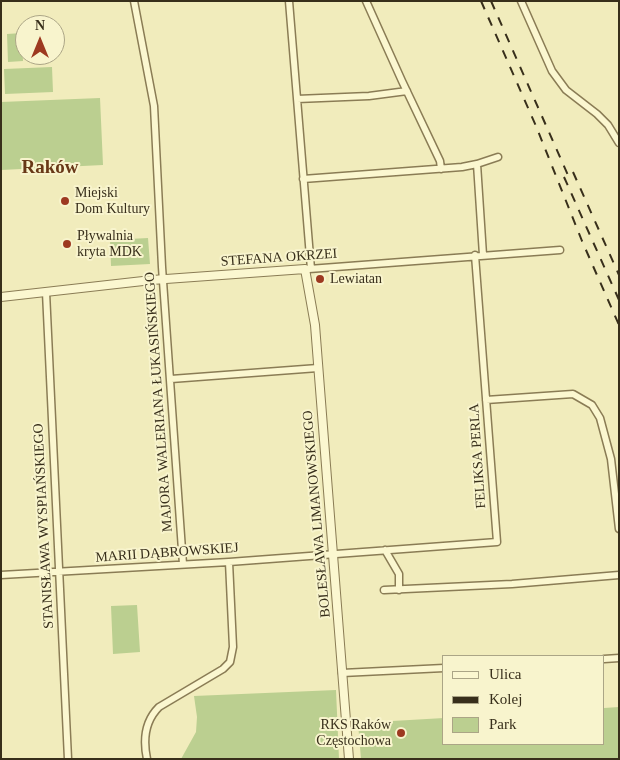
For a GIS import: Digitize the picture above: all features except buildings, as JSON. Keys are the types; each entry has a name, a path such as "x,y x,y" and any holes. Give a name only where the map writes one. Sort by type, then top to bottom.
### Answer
{"street":[{"name":"MAJORA WALERIANA ŁUKASIŃSKIEGO","path":"134,1 154,106 163,279 183,564"},
{"name":"BOLESŁAWA LIMANOWSKIEGO","path":"289,1 308,269 314,318 349,759"},
{"path":"366,1 440,161 441,168"},
{"path":"521,1 552,71 566,90 608,125 619,143"},
{"path":"297,99 369,96 407,91"},
{"path":"303,179 477,164 498,157"},
{"name":"FELIKSA PERLA","path":"333,554 497,542 486,400 477,164"},
{"name":"STEFANA OKRZEI","path":"1,297 163,279 560,250"},
{"name":"STANISŁAWA WYSPIAŃSKIEGO","path":"46,292 68,759"},
{"path":"171,379 318,368"},
{"path":"486,400 573,394 592,405 600,418 611,459 619,529"},
{"path":"385,550 398,574 399,590"},
{"name":"MARII DĄBROWSKIEJ","path":"1,575 333,554"},
{"path":"147,759 145,748 146,730 151,715 159,707 223,669 230,662 233,648 230,562"},
{"path":"384,590 512,584 619,575"},
{"path":"605,659 619,658"},
{"path":"342,673 442,668"}],"green space":[{"path":"15,33 15,62 8,62 7,34"},
{"path":"52,67 53,92 5,94 4,69"},
{"path":"100,98 103,165 1,170 1,102"},
{"path":"148,238 150,264 111,266 110,240"},
{"path":"137,605 140,652 113,654 111,606"},
{"path":"336,690 339,759 181,759 196,732 197,717 194,696"},
{"name":"RKS Raków Częstochowa","path":"619,707 619,759 361,759 358,723 442,718 442,745 605,745 605,708"}],"railway":[{"path":"481,1 536,126 582,241 619,325"},
{"path":"491,1 571,182"},
{"path":"573,172 619,275"},
{"path":"564,177 619,300"}],"place":[{"name":"Miejski Dom Kultury","path":"65,201"},
{"name":"Pływalnia kryta MDK","path":"67,244"},
{"name":"Lewiatan","path":"320,279"},
{"name":"RKS Raków Częstochowa","path":"401,733"}],"district":[{"name":"Raków","path":"50,168"}]}
